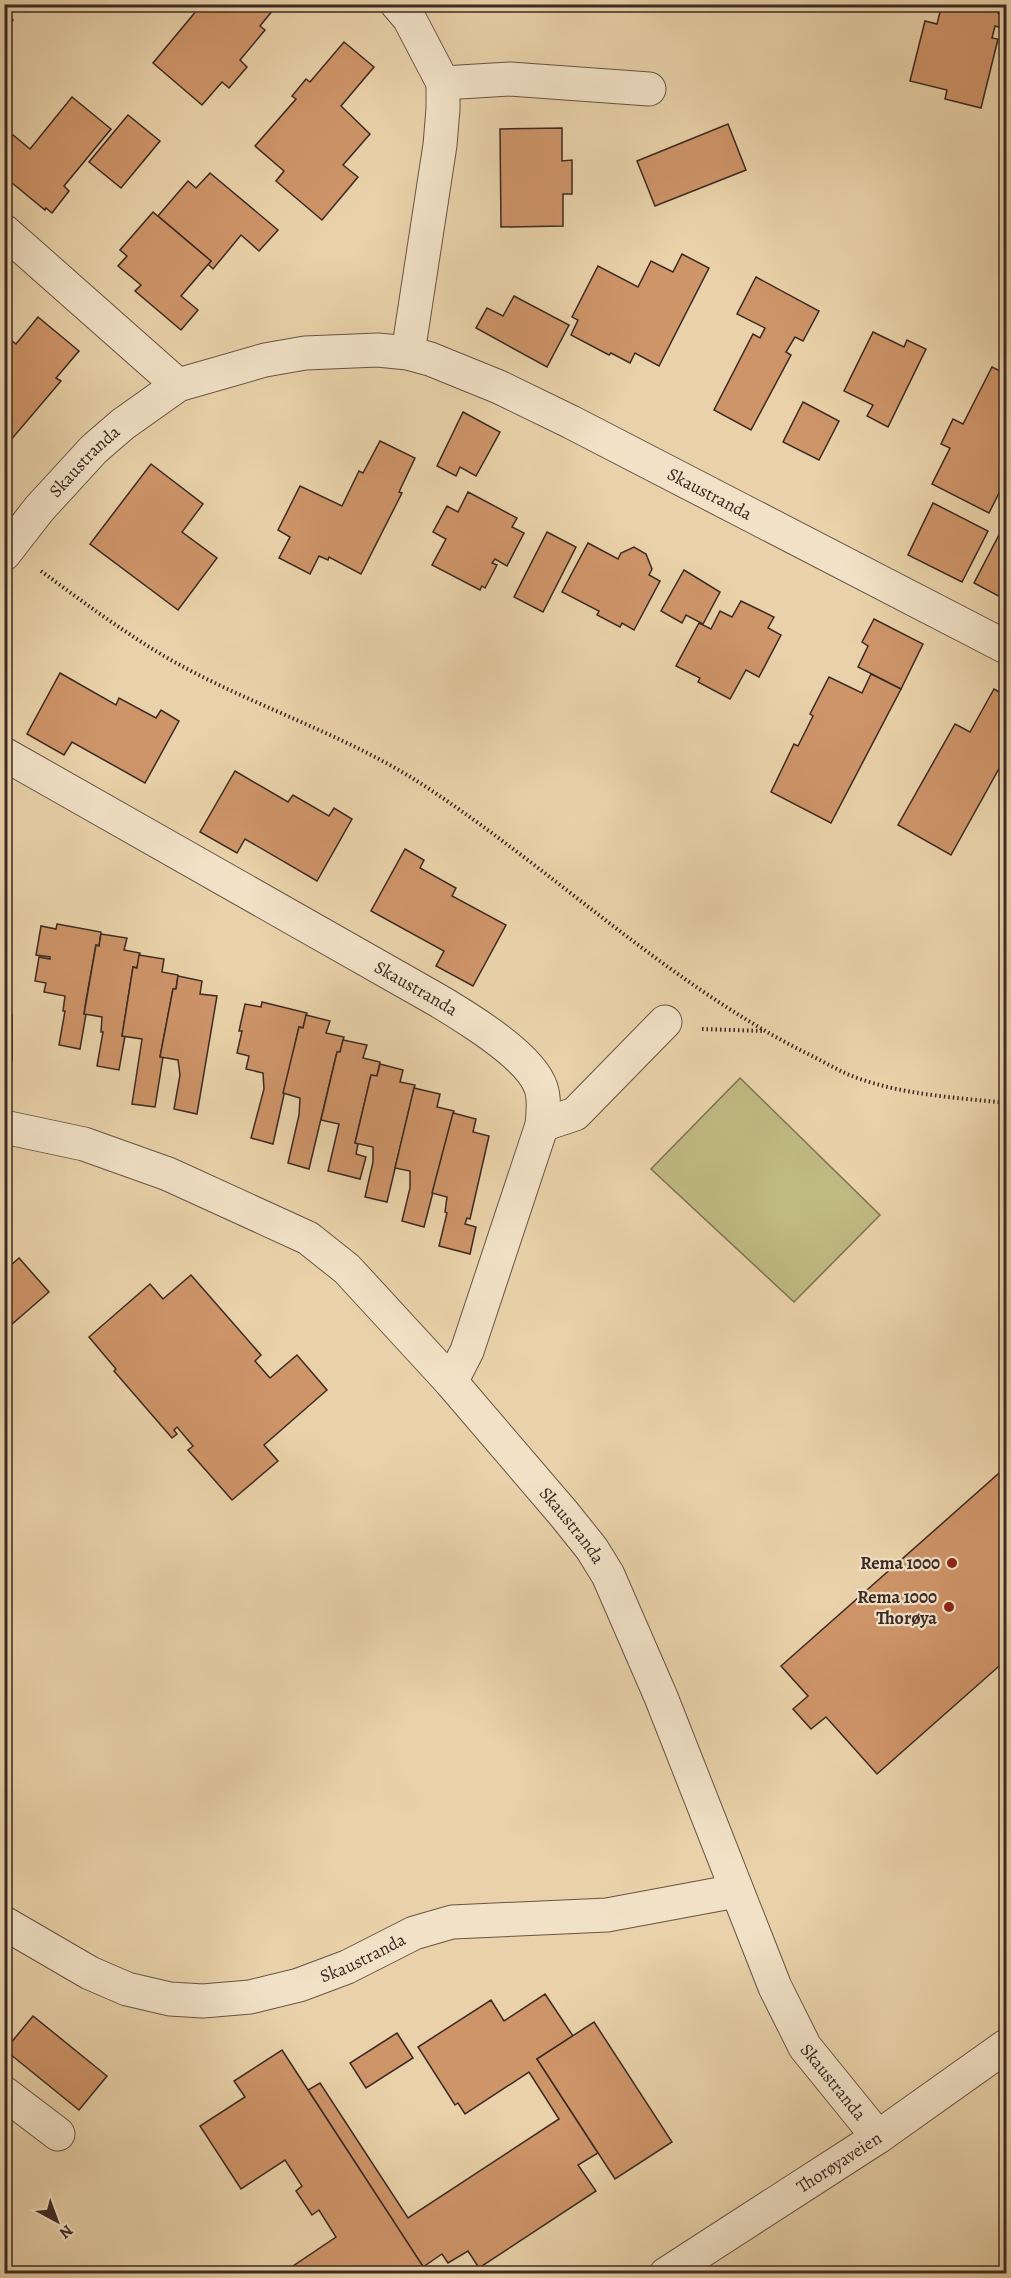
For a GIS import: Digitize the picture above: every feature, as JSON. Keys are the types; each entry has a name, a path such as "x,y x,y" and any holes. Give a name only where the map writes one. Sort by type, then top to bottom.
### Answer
{"street":[{"path":"397,4 408,18 443,83 440,146 408,353"},
{"path":"443,83 510,79 649,89"},
{"path":"4,231 178,385"},
{"name":"Skaustranda","path":"7,551 39,509 94,450 123,424 178,385 236,367 305,353 378,350 408,353 430,359 499,387 1006,647"},
{"name":"Skaustranda","path":"4,754 473,1021 507,1046 536,1077 544,1100 542,1125 467,1351 452,1382"},
{"path":"542,1125 575,1114 665,1022"},
{"name":"Skaustranda","path":"4,1127 84,1144 168,1174 308,1238 347,1269 452,1382 564,1514 608,1575 661,1697 775,1987 805,2047 878,2137"},
{"name":"Skaustranda","path":"4,1923 90,1974 127,1989 170,1999 203,2001 250,1997 299,1985 347,1967 414,1934 452,1922 607,1915 736,1891"},
{"name":"Thorøyaveien","path":"666,2274 878,2137 1006,2046"},
{"path":"4,2093 58,2134"}],"path":[{"path":"7,551 170,659 239,694 326,733 415,781 506,844 690,984 764,1031 847,1074 888,1087 925,1095 1006,1103"},
{"path":"665,1022 702,1029 764,1031"}],"shaded area":[{"path":"740,1078 880,1215 794,1302 651,1169"}],"building":[{"path":"83,4 95,4 90,10"},
{"path":"202,4 278,4 260,26 265,30 240,60 247,67 229,88 222,82 202,105 153,63"},
{"path":"942,4 1000,4 998,13 1005,15 1002,28 995,26 992,38 998,39 981,108 945,99 947,90 910,81 925,21 937,24"},
{"path":"4,13 13,20 4,29"},
{"path":"344,42 374,67 341,106 370,134 343,165 358,177 322,220 276,181 284,171 255,146 296,99 292,96 306,79 310,82"},
{"path":"72,97 111,129 64,186 69,191 52,213 46,208 45,210 6,178 4,144 13,135 30,149"},
{"path":"128,115 160,141 121,188 89,162"},
{"path":"728,124 746,170 655,206 637,161"},
{"path":"562,128 562,161 572,160 572,194 563,194 563,226 501,227 500,129"},
{"path":"210,173 278,230 259,251 241,235 213,269 208,264 211,261 158,216 188,181 196,188"},
{"path":"153,212 211,261 181,296 198,310 181,330 135,291 141,285 118,266 127,256 120,250"},
{"path":"682,254 709,268 659,366 635,353 630,363 571,335 578,320 572,317 598,266 638,287 651,261 673,272"},
{"path":"756,277 819,311 803,341 795,337 786,352 791,355 751,430 714,410 753,334 760,338 765,328 737,314"},
{"path":"514,296 569,325 547,367 476,328 487,308 503,316"},
{"path":"38,317 79,351 56,378 61,381 4,448 4,335 16,344"},
{"path":"873,332 904,347 907,340 926,349 888,427 867,416 873,405 844,391"},
{"path":"992,367 1006,374 1006,479 989,513 932,484 950,448 941,444 953,419 963,424"},
{"path":"803,402 839,421 819,460 783,442"},
{"path":"463,412 500,432 476,476 460,467 456,476 437,466"},
{"path":"380,441 415,458 399,492 402,493 361,574 329,557 328,560 319,556 310,574 279,558 290,537 278,530 300,486 342,506 359,471 363,473"},
{"path":"151,464 203,504 182,532 217,558 178,610 90,544"},
{"path":"468,492 517,518 512,527 524,533 507,566 495,559 492,563 497,565 485,588 482,586 480,590 432,565 446,539 433,532 447,506 458,512"},
{"path":"933,503 988,531 962,582 908,555"},
{"path":"1001,531 1006,534 1006,600 974,583"},
{"path":"547,532 576,547 543,612 514,597"},
{"path":"588,543 618,559 621,553 634,547 646,554 652,569 649,575 660,581 634,630 622,623 620,627 597,615 599,611 562,592"},
{"path":"684,570 720,592 703,624 686,615 682,623 661,611"},
{"path":"741,601 774,617 768,628 781,635 759,677 746,670 730,699 698,682 700,678 676,666 699,623 711,629 720,611 732,617"},
{"path":"874,619 923,644 901,689 858,667 868,646 862,642"},
{"path":"60,673 116,705 119,698 156,718 161,710 179,721 145,783 72,742 64,755 27,734"},
{"path":"871,674 901,689 831,823 771,792 794,744 798,746 813,716 810,714 829,677 862,693"},
{"path":"994,689 1006,696 1006,756 951,855 898,825 955,724 970,732"},
{"path":"235,771 288,802 293,795 329,816 334,808 352,819 317,881 245,839 237,853 200,832"},
{"path":"405,849 424,860 420,868 456,888 452,896 506,925 473,986 436,966 444,951 371,911"},
{"path":"57,924 101,932 99,946 96,945 86,1000 80,1049 59,1045 65,1011 63,1011 65,996 44,992 46,983 35,981 39,957 50,959 50,957 36,955 41,926 56,929"},
{"path":"101,934 127,938 124,950 140,953 137,968 133,967 119,1070 97,1066 103,1032 101,1032 102,1017 84,1014 96,945 99,946"},
{"path":"4,942 6,942 5,1015 12,1015 12,1060 4,1060"},
{"path":"139,955 164,959 162,972 178,975 176,989 173,989 160,1057 163,1057 155,1107 132,1104 142,1039 122,1036 133,967 137,968"},
{"path":"178,976 202,981 200,994 217,996 197,1114 174,1109 180,1075 178,1060 160,1057 173,989 176,989"},
{"path":"262,1002 307,1013 303,1028 299,1027 273,1144 251,1138 264,1089 263,1073 246,1069 249,1056 237,1053 245,1004 261,1007"},
{"path":"306,1015 330,1021 326,1033 344,1037 340,1052 337,1052 309,1169 288,1163 299,1115 300,1098 283,1093 299,1027 303,1028"},
{"path":"343,1040 367,1045 363,1058 380,1062 377,1076 371,1075 355,1143 358,1144 356,1154 366,1157 360,1179 328,1171 339,1124 321,1120 337,1052 340,1052"},
{"path":"380,1064 403,1070 400,1082 415,1085 387,1202 365,1197 373,1162 373,1147 355,1143 371,1075 377,1076"},
{"path":"414,1088 440,1094 437,1107 454,1111 424,1227 402,1221 410,1188 410,1171 395,1168"},
{"path":"453,1113 476,1119 473,1132 489,1136 470,1219 467,1218 465,1224 476,1227 470,1254 439,1246 447,1213 445,1212 447,1197 432,1193"},
{"path":"19,1258 49,1292 4,1331 4,1271"},
{"path":"191,1275 261,1355 255,1361 270,1378 297,1355 327,1390 264,1445 278,1461 232,1500 188,1450 193,1446 177,1427 174,1430 177,1434 172,1438 114,1371 116,1369 89,1337 150,1284 163,1299"},
{"name":"Rema 1000","path":"1006,1467 1006,1660 877,1774 826,1717 811,1729 793,1709 808,1696 781,1666"},
{"path":"545,1994 573,2036 537,2059 598,2153 578,2165 596,2191 479,2268 468,2251 448,2263 442,2254 423,2267 308,2090 320,2083 408,2218 559,2119 529,2072 465,2114 458,2103 455,2105 418,2047 491,2000 504,2021"},
{"path":"33,2016 107,2076 79,2110 5,2050"},
{"path":"594,2022 672,2142 615,2179 537,2059"},
{"path":"397,2033 413,2058 366,2088 350,2063"},
{"path":"282,2050 428,2274 297,2274 293,2266 336,2237 319,2210 312,2215 296,2191 302,2186 285,2160 241,2189 200,2126 245,2097 234,2081"}],"place":[{"name":"Rema 1000","path":"952,1563"},
{"name":"Rema 1000 Thorøya","path":"949,1607"}]}
